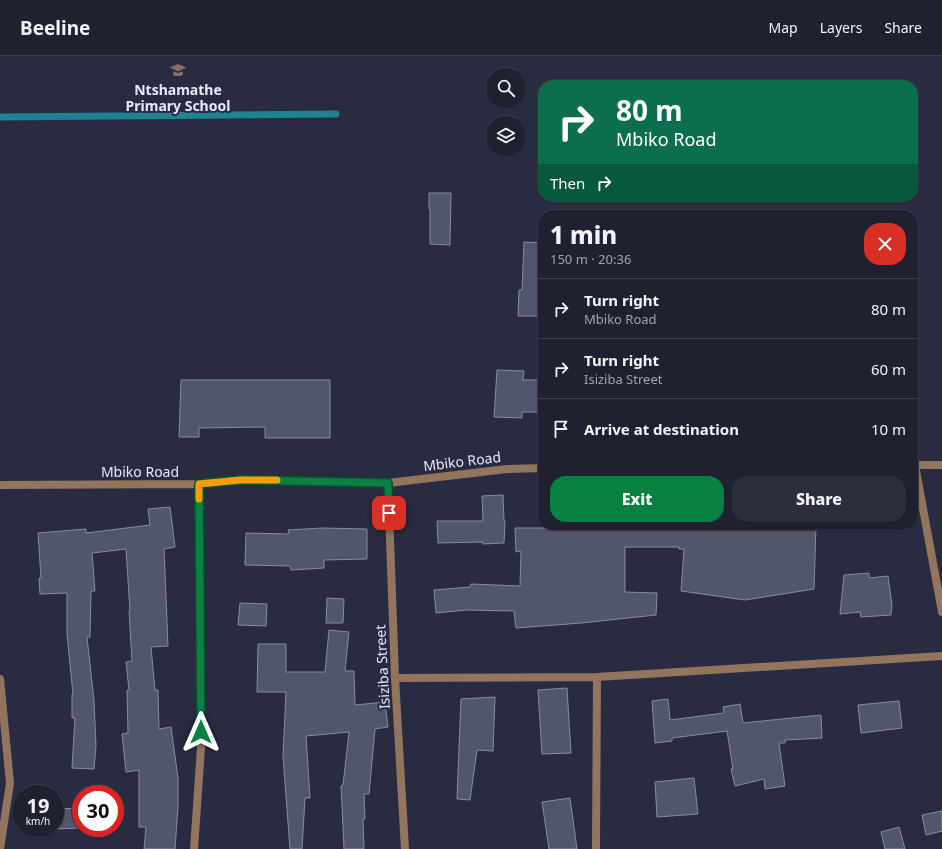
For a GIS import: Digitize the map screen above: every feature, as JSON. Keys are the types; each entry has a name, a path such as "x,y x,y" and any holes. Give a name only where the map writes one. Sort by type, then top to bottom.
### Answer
{"street":[{"path":"918,465 942,465"},
{"name":"Mbiko Road","path":"0,485 199,484 240,480 388,483 506,469 538,468"},
{"name":"Isiziba Street","path":"388,483 395,678 405,849"},
{"path":"194,849 201,748 199,484"},
{"path":"918,486 942,612"},
{"path":"395,678 597,677 942,656"},
{"path":"596,849 597,677"},
{"path":"0,679 10,783 0,849"}],"building":[{"path":"429,193 451,193 450,245 430,244"},
{"path":"524,242 538,243 538,316 518,316 519,290 522,290"},
{"path":"497,370 524,371 523,380 538,380 538,412 522,412 522,418 494,417"},
{"path":"181,380 330,380 330,438 265,438 265,427 199,428 199,437 179,437"},
{"path":"503,495 505,521 504,543 438,543 437,521 483,521 482,496"},
{"path":"170,507 175,547 164,549 168,646 151,647 155,690 158,690 159,729 171,727 178,778 178,807 175,849 144,849 146,827 139,827 139,770 126,772 122,734 128,733 127,690 129,690 126,662 132,661 126,549 92,553 95,591 91,591 90,637 87,637 94,701 96,746 94,769 72,768 75,718 72,718 73,694 67,634 67,593 40,594 39,578 41,578 38,533 86,529 86,533 150,525 148,509"},
{"path":"322,528 367,529 367,559 324,560 324,568 291,570 290,566 245,565 246,533 289,534 288,530"},
{"path":"515,528 538,528 538,530 816,530 814,589 745,600 681,591 684,549 679,549 679,547 625,547 625,592 657,593 656,615 516,628 514,611 466,610 436,613 434,590 470,587 471,584 520,586 521,551 516,552"},
{"path":"869,573 869,578 888,576 892,605 891,615 861,617 860,612 840,614 844,575"},
{"path":"327,598 344,599 343,623 326,623"},
{"path":"240,603 267,604 266,626 238,625"},
{"path":"329,630 349,632 345,671 354,671 355,705 385,702 388,727 375,729 369,794 364,794 364,849 344,849 341,786 343,785 349,732 306,736 310,798 305,798 302,849 290,849 283,756 286,692 257,692 258,644 286,644 286,672 325,672"},
{"path":"567,688 571,753 542,754 538,690"},
{"path":"495,697 493,751 477,750 470,800 457,799 461,699"},
{"path":"668,699 670,720 724,713 723,707 740,704 743,723 821,715 822,738 785,740 785,743 779,743 785,786 765,789 764,779 735,786 731,769 733,769 727,731 672,738 672,741 655,743 652,701"},
{"path":"899,701 902,728 861,733 858,705"},
{"path":"694,778 698,814 657,817 655,782"},
{"path":"570,798 577,849 549,849 542,802"},
{"path":"72,808 72,828 64,829 64,809"},
{"path":"942,811 942,831 926,835 922,815"},
{"path":"899,827 905,849 885,849 881,832"}],"waterway":[{"path":"0,117 336,114"}],"slow traffic":[{"path":"199,499 199,484 240,480 277,480"}],"place":[{"name":"Ntshamathe Primary School","path":"178,70"}],"route":[{"path":"201,732 199,484 240,480 388,483 389,513"}]}
